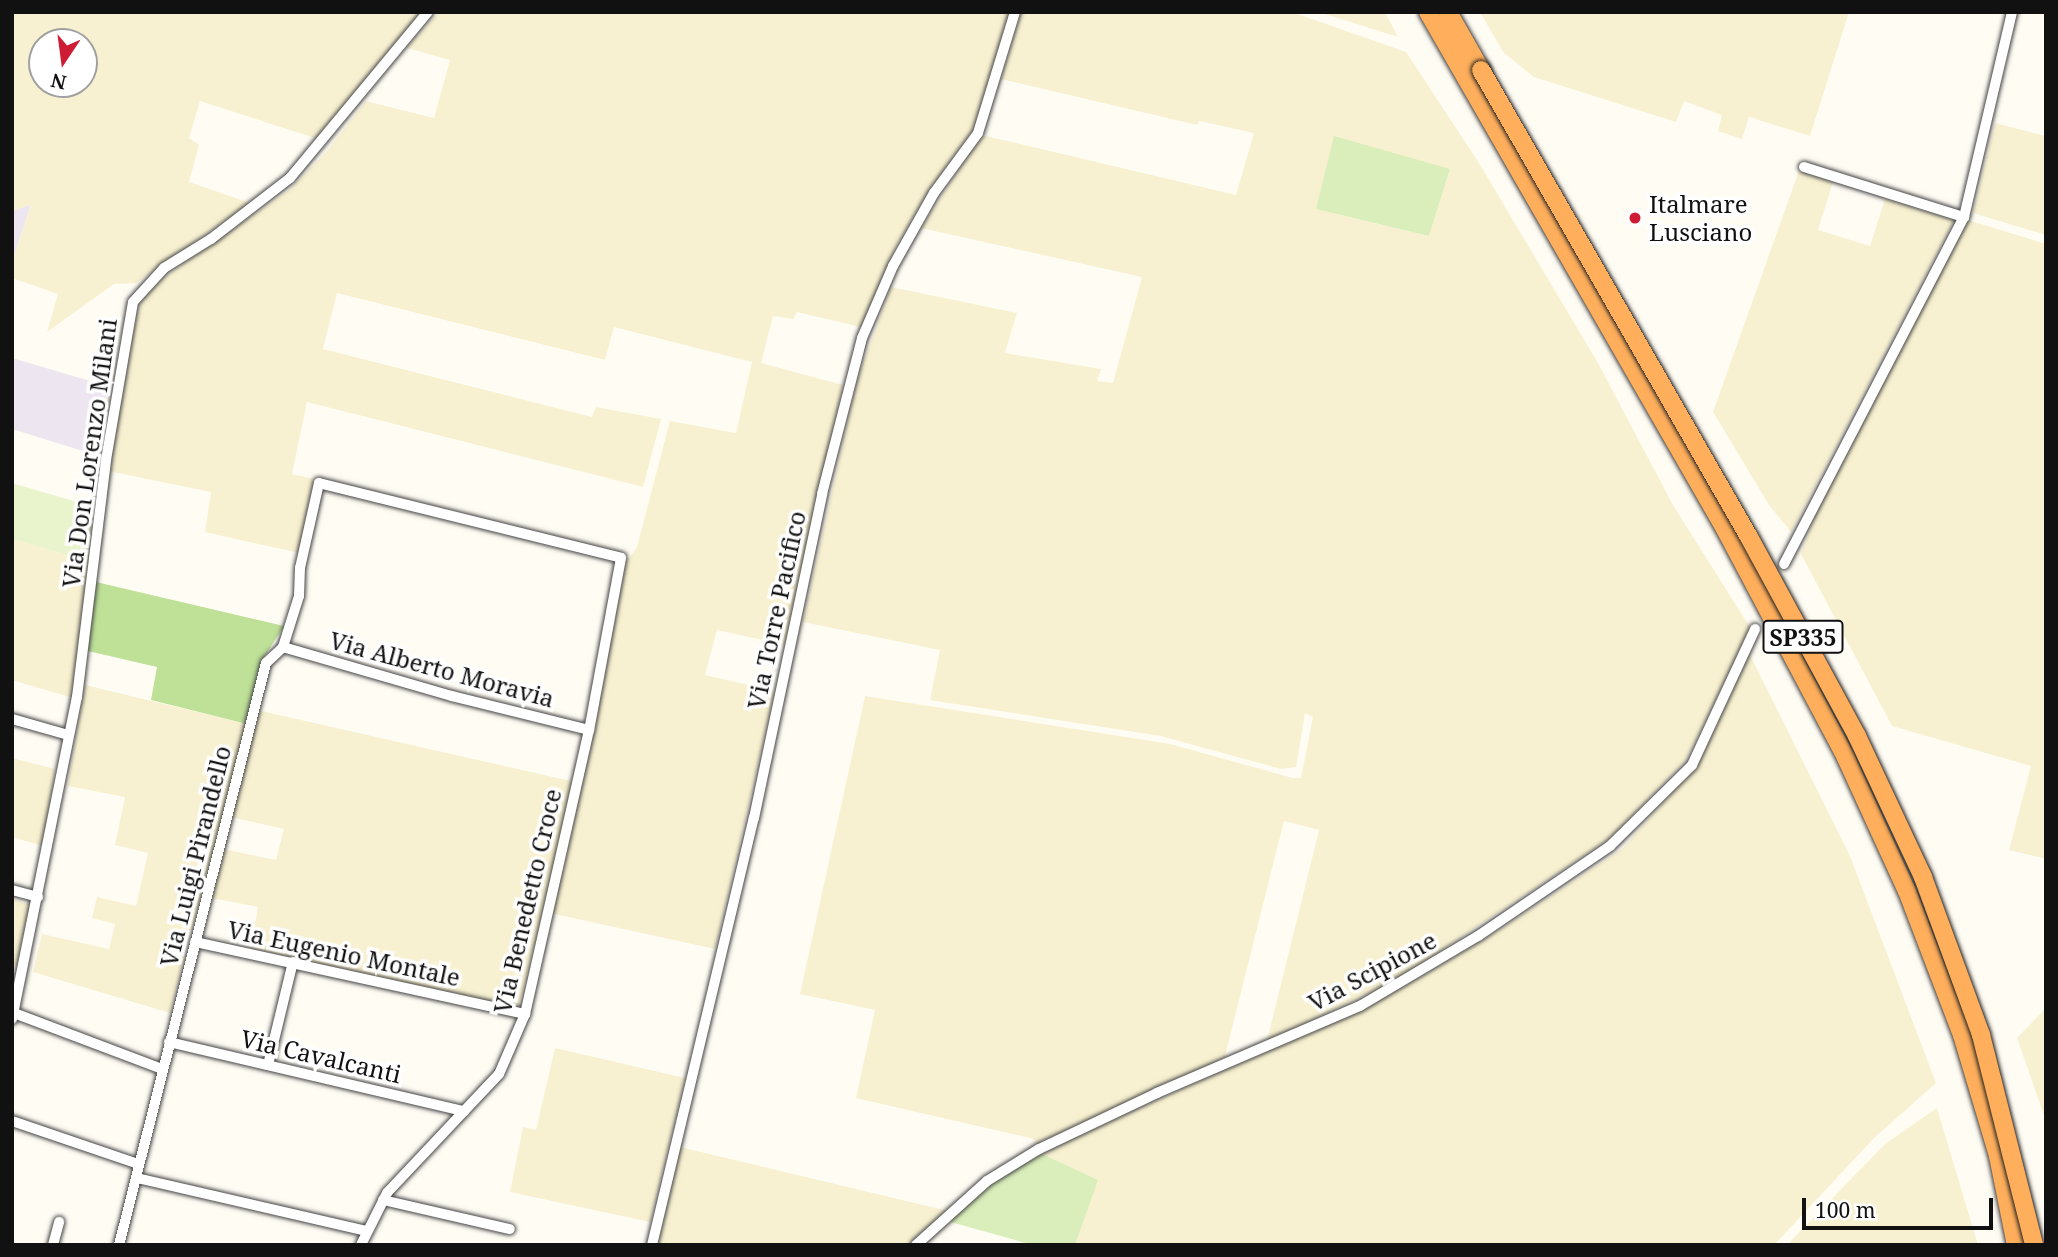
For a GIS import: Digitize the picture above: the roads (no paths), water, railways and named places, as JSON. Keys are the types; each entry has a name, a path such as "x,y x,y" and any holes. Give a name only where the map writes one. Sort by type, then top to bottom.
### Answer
{"highway":[{"name":"SP335","path":"1428,12 1459,56 1743,526 1862,747 1923,877 1981,1035 2034,1245"},
{"name":"SP335","path":"1448,12 1459,56 1725,529 1846,758 1907,891 1969,1060 1998,1156 2017,1245"}],"street":[{"name":"Via Don Lorenzo Milani","path":"13,1016 68,735 133,302 163,268 211,239 290,178 428,12"},
{"name":"Via Torre Pacifico","path":"652,1245 748,843 822,494 862,338 893,266 934,194 978,133 1015,12"},
{"path":"1784,564 1825,479 1964,217 2012,12"},
{"path":"1804,167 1964,217"},
{"name":"Via Benedetto Croce","path":"319,483 621,558 589,730 524,1014 499,1074 383,1200 361,1245"},
{"name":"Via Luigi Pirandello","path":"119,1245 266,663 283,647 299,596 300,568 319,483"},
{"name":"Via Scipione","path":"916,1245 987,1181 1039,1149 1157,1093 1360,1006 1478,936 1610,846 1692,765 1755,629"},
{"name":"Via Alberto Moravia","path":"283,647 452,696 589,730"},
{"path":"12,719 68,735"},
{"path":"12,890 38,897"},
{"name":"Via Eugenio Montale","path":"195,942 524,1014"},
{"path":"268,1065 293,962"},
{"path":"13,1016 162,1069"},
{"name":"Via Cavalcanti","path":"169,1042 464,1111"},
{"path":"12,1121 138,1164"},
{"path":"137,1178 366,1231"},
{"path":"383,1200 510,1229"},
{"path":"53,1245 60,1222"}],"place":[{"name":"Italmare Lusciano","path":"1635,218"}]}
